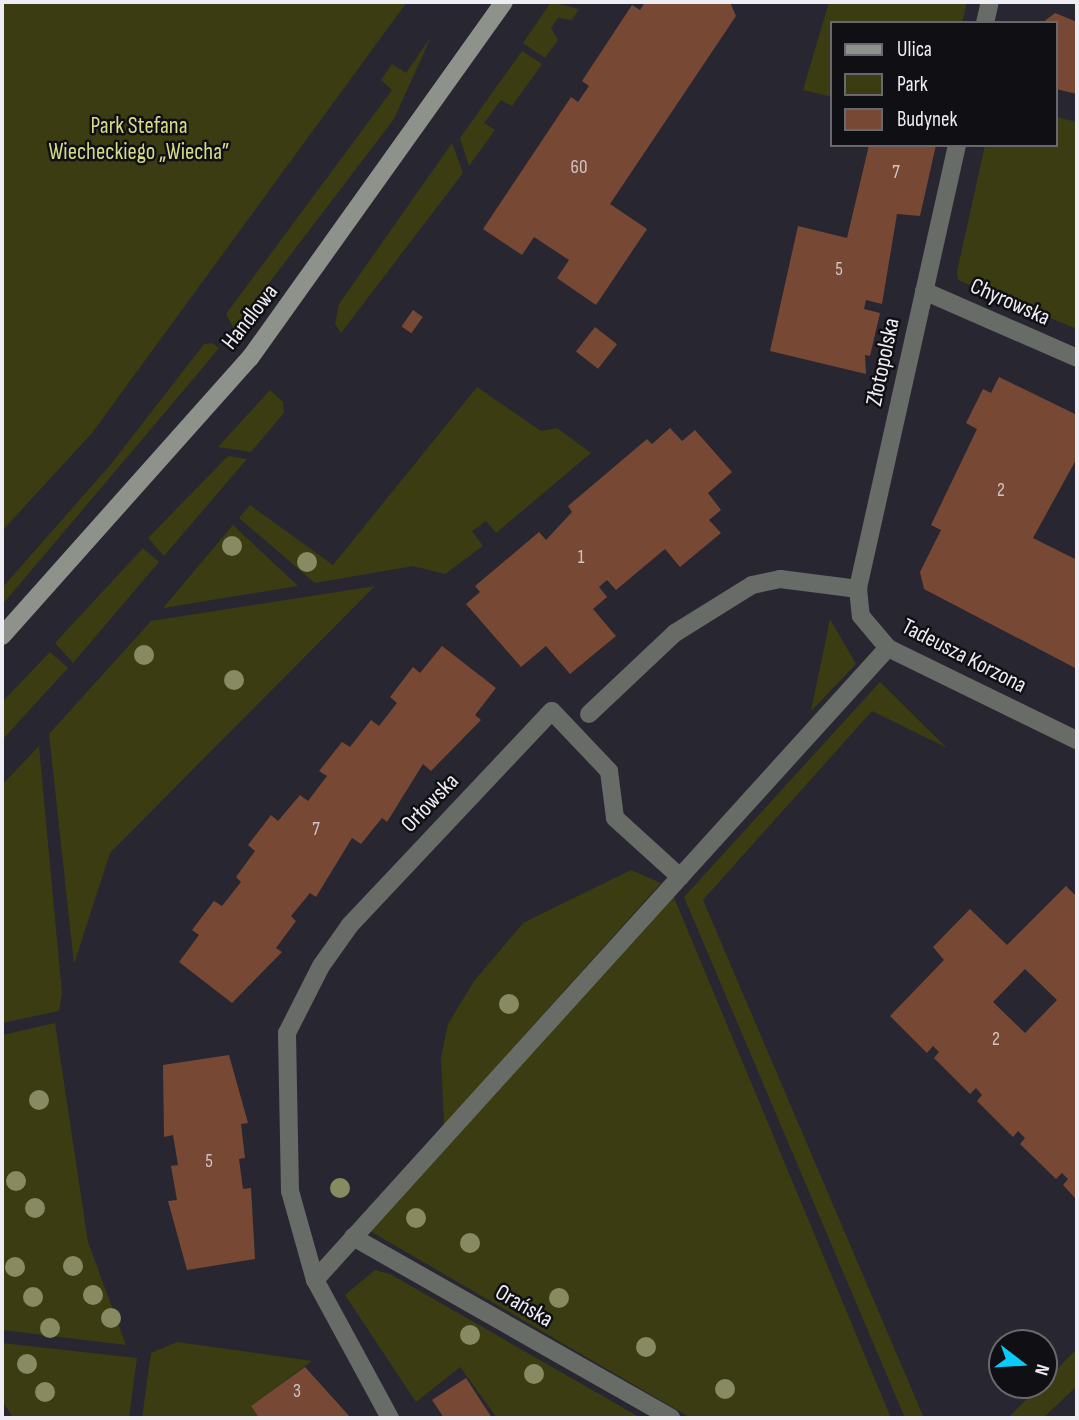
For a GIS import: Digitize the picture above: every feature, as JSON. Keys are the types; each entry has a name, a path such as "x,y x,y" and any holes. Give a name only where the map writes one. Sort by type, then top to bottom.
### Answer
{"street":[{"name":"Handlowa","path":"2,636 250,358 503,2"},
{"path":"985,21 990,2"},
{"name":"Złotopolska","path":"858,589 957,147"},
{"name":"Chyrowska","path":"924,291 1077,358"},
{"path":"589,714 676,633 752,585 780,579 858,589"},
{"name":"Tadeusza Korzona","path":"858,589 861,616 888,648 1077,740"},
{"path":"315,1280 888,648"},
{"name":"Orłowska","path":"390,1418 315,1280 290,1191 287,1033 350,925 552,711 608,771 615,818 680,877"},
{"name":"Orańska","path":"353,1237 671,1418"}],"green space":[{"name":"Park Stefana Wiecheckiego „Wiecha”","path":"2,2 407,2 92,433 2,531"},
{"path":"551,2 579,9 572,20 558,18 551,28 558,40 545,58 523,43"},
{"path":"829,2 967,2 962,21 830,21 830,97 803,90"},
{"path":"431,37 394,119 234,329 226,314 392,90 381,80 392,64 406,73"},
{"path":"522,51 542,64 512,106 501,100 484,123 495,130 469,166 460,138"},
{"path":"1058,117 1077,122 1077,329 958,280 957,272 985,147 1058,147"},
{"path":"452,143 463,173 341,333 335,324 339,304"},
{"path":"212,343 219,348 2,605 2,588 111,464 204,344"},
{"path":"477,387 541,431 557,428 591,453 496,533 486,521 472,531 483,546 445,574 413,566 315,583 239,518 250,505 333,565"},
{"path":"270,390 283,402 284,413 251,452 218,447"},
{"path":"228,456 247,459 164,556 148,538"},
{"path":"233,525 298,586 163,608"},
{"path":"143,548 159,562 73,663 55,643"},
{"path":"375,586 110,853 74,964 49,734 151,621"},
{"path":"830,619 856,664 811,711"},
{"path":"50,652 68,668 2,740 2,702"},
{"path":"880,682 947,748 872,711 703,900 924,1418 905,1418 684,897"},
{"path":"39,746 62,994 59,1011 2,1023 2,785"},
{"path":"631,870 661,883 444,1125 441,1057 448,1024 474,981 523,923"},
{"path":"673,895 891,1418 691,1418 370,1231"},
{"path":"55,1023 88,1242 126,1345 2,1330 2,1035"},
{"path":"375,1270 390,1274 641,1418 497,1418 460,1367 416,1402 345,1295"},
{"path":"177,1342 312,1361 251,1406 259,1418 142,1418 151,1353"},
{"path":"2,1343 137,1358 129,1418 13,1418 2,1400"},
{"path":"1077,1349 1077,1386 1043,1418 1008,1418 1027,1399 1058,1399 1058,1368"}],"building":[{"path":"645,2 730,2 736,16 610,204 647,229 596,305 557,278 569,260 534,237 522,255 483,229 571,97 578,102 589,86 582,81 632,5 640,10"},
{"path":"1055,13 1077,22 1077,94 1058,89 1058,21 1045,21"},
{"path":"869,147 936,147 920,216 897,214 882,304 866,300 864,309 880,313 870,356 865,355 866,374 770,351 798,226 847,238"},
{"path":"413,310 423,317 411,333 402,326"},
{"path":"595,327 617,344 598,369 576,351"},
{"path":"999,377 1077,415 1077,458 1033,538 1077,560 1077,669 924,589 920,572 941,530 931,525 977,429 966,423 983,389 991,393"},
{"path":"670,428 682,441 695,430 732,472 708,493 721,510 709,520 721,533 680,567 665,549 616,590 607,580 599,587 607,597 593,609 616,636 570,674 546,646 521,667 466,604 480,592 475,586 539,532 546,540 572,512 568,506 647,439 652,444"},
{"path":"442,646 496,688 475,715 481,720 431,771 423,764 387,822 382,818 361,844 352,838 316,897 310,893 291,916 296,921 276,948 282,952 232,1003 179,962 199,935 192,930 214,901 222,906 241,882 236,877 255,851 248,845 271,815 278,821 300,795 308,801 327,776 319,771 342,742 350,747 371,720 379,726 397,703 390,697 413,667 420,673"},
{"path":"1066,886 1077,897 1077,1200 1063,1185 1068,1179 1062,1173 1056,1179 1020,1144 1025,1138 1018,1131 1013,1137 977,1101 982,1095 976,1088 970,1094 934,1058 939,1052 933,1046 927,1053 890,1016 944,960 933,947 970,909 1007,945","holes":["1025,969 1057,1000 1025,1033 993,1002"]},
{"path":"229,1055 248,1123 241,1124 245,1158 239,1159 243,1189 251,1188 255,1259 187,1270 168,1201 177,1200 171,1166 178,1165 173,1135 164,1137 163,1065"},
{"path":"305,1367 351,1418 259,1418 251,1406"},
{"path":"466,1378 492,1418 444,1418 432,1400"}]}
